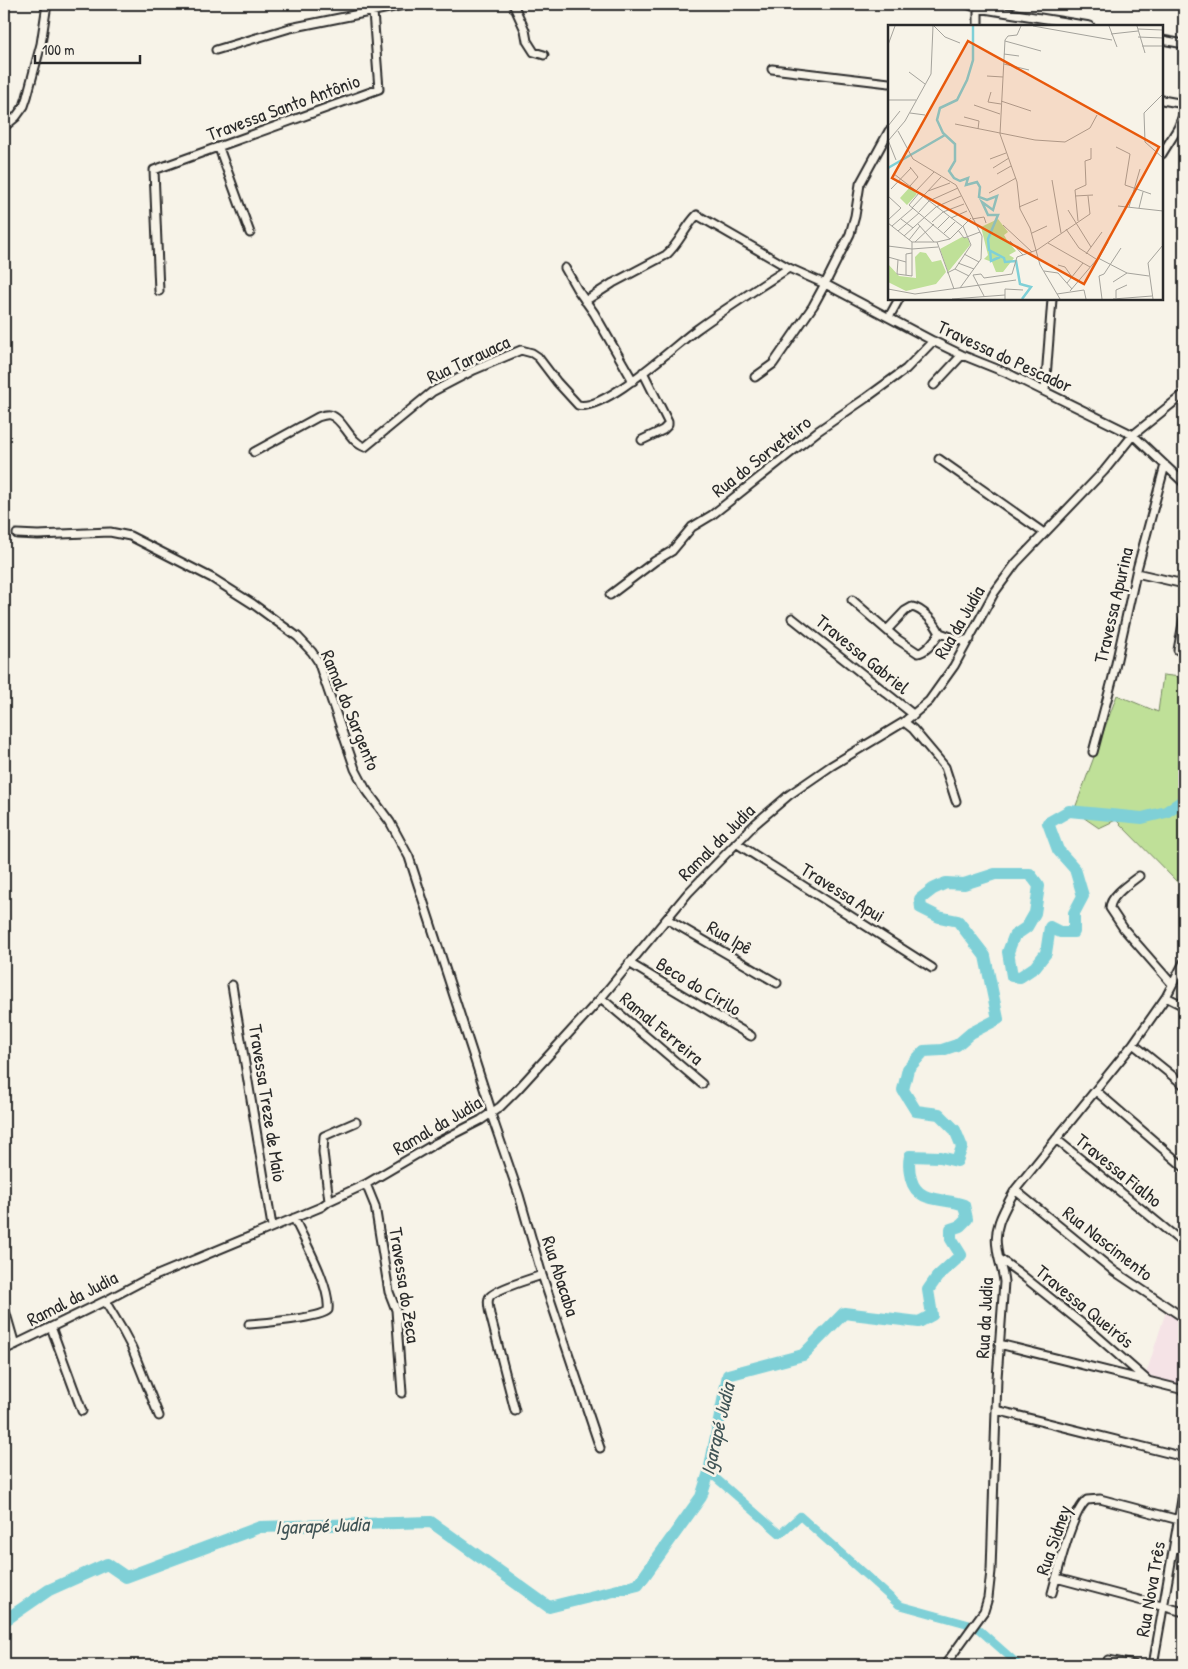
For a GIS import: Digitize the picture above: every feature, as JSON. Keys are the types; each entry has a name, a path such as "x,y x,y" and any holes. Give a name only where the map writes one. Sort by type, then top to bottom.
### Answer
{"street":[{"path":"4,127 16,117 24,106 41,44 47,4"},
{"name":"Travessa Santo Antônio","path":"159,291 154,170 380,90 371,4"},
{"path":"216,50 290,28 409,4"},
{"path":"514,4 525,30 527,41 534,52 544,55"},
{"path":"968,4 978,8 1053,23 1078,25"},
{"path":"978,8 978,25"},
{"path":"1163,40 1184,44"},
{"path":"772,69 888,84"},
{"path":"1163,100 1184,104"},
{"path":"1163,152 1178,128 1184,113"},
{"path":"755,377 773,364 826,284 850,234 860,184 888,133"},
{"path":"219,148 250,233"},
{"name":"Travessa do Pescador","path":"585,301 613,283 666,255 698,215 789,268 826,284 962,355 1007,373 1133,435 1184,483"},
{"path":"565,268 594,313 633,381"},
{"name":"Rua Tarauaca","path":"254,452 318,417 326,415 331,415 355,442 364,447 432,392 474,370 521,350 538,357 573,401 582,406 599,402 633,381 695,331 789,268"},
{"path":"889,317 898,300"},
{"path":"1045,391 1052,300"},
{"name":"Rua do Sorveteiro","path":"610,595 655,561 672,552 692,527 712,516 818,431 906,368 934,341"},
{"path":"934,385 962,355"},
{"path":"642,440 663,430 668,425 643,372"},
{"name":"Rua da Judia","path":"789,795 831,766 904,722 929,701 954,666 994,593 1016,563 1104,471 1133,435 1184,394"},
{"path":"939,459 1044,533"},
{"name":"Travessa Apurina","path":"1093,752 1113,677 1136,573 1165,465"},
{"name":"Ramal do Sargento","path":"17,534 110,532 130,536 212,578 253,604 298,637 312,652 322,672 355,769 365,788 390,822 409,857 491,1114"},
{"path":"1136,573 1184,584"},
{"path":"852,600 913,652 921,653 940,633"},
{"path":"887,630 905,610 912,607 920,610 937,627 940,633 962,641 970,639"},
{"name":"Travessa Gabriel","path":"792,618 914,715"},
{"path":"1178,650 1184,618"},
{"path":"904,722 944,767 956,801"},
{"name":"Ramal da Judia","path":"4,1350 105,1301 143,1280 321,1207 491,1114 518,1089 602,998 688,893 755,824 789,795"},
{"name":"Travessa Apui","path":"736,843 932,968"},
{"path":"1139,876 1115,897 1111,902 1110,908 1124,929 1172,984"},
{"name":"Rua Ipê","path":"667,919 777,983"},
{"name":"Rua da Judia","path":"945,1665 984,1610 988,1598 991,1571 999,1344 1004,1282 996,1242 1000,1219 1015,1190 1133,1044 1166,997 1184,962"},
{"name":"Beco do Cirilo","path":"629,964 751,1036"},
{"name":"Travessa Treze de Maio","path":"232,985 272,1226"},
{"path":"1166,997 1184,1006"},
{"name":"Ramal Ferreira","path":"602,998 702,1084"},
{"path":"1133,1044 1184,1085"},
{"path":"1096,1091 1184,1167"},
{"name":"Rua Abacaba","path":"491,1114 600,1448"},
{"path":"329,1201 323,1152 324,1136 356,1122"},
{"name":"Travessa Fialho","path":"1056,1139 1184,1244"},
{"name":"Travessa do Zeca","path":"366,1184 375,1206 389,1292 396,1310 402,1393"},
{"name":"Rua Nascimento","path":"1015,1190 1114,1272 1184,1318"},
{"path":"249,1324 313,1316 327,1312 328,1304 322,1281 294,1218"},
{"name":"Travessa Queirós","path":"999,1259 1090,1330 1148,1381"},
{"path":"515,1412 490,1314 488,1298 507,1287 542,1275"},
{"path":"105,1301 124,1330 159,1416"},
{"path":"4,1307 15,1345"},
{"path":"51,1327 82,1411"},
{"name":"Travessa Queirós","path":"999,1344 1184,1390"},
{"path":"996,1410 1184,1457"},
{"name":"Rua Nova Três","path":"1153,1665 1184,1488"},
{"name":"Rua Sidney","path":"1052,1593 1079,1508 1087,1500 1100,1499 1179,1520"},
{"path":"1174,1547 1184,1549"},
{"path":"1056,1578 1184,1612"},
{"path":"1108,1660 1134,1665"}],"shaded area":[{"path":"1166,1311 1184,1322 1184,1387 1146,1374"}],"green space":[{"path":"1184,657 1184,889 1116,820 1099,828 1074,811 1117,695 1158,712 1163,675 1181,677"}],"waterway":[{"name":"Igarapé Judia","path":"4,1621 49,1590 107,1564 126,1577 260,1527 431,1522 549,1607 638,1585 701,1497 709,1472 728,1375 803,1355 844,1313 919,1322 932,1315 928,1290 937,1277 961,1255 951,1239 951,1229 960,1226 967,1219 964,1205 933,1199 920,1193 911,1179 909,1165 910,1156 940,1157 957,1161 962,1147 955,1130 939,1114 916,1111 903,1090 908,1069 924,1051 942,1050 957,1045 971,1033 998,1019 985,956 958,921 939,917 921,908 920,899 933,889 946,883 964,884 995,874 1030,874 1039,886 1035,913 1027,927 1014,936 1008,952 1012,976 1020,977 1035,967 1046,953 1050,927 1060,932 1074,932 1074,913 1083,896 1075,869 1058,850 1048,823 1069,811 1142,818 1166,812 1184,800"},
{"path":"709,1472 780,1534 800,1516 899,1605 975,1626 1019,1665"}]}
